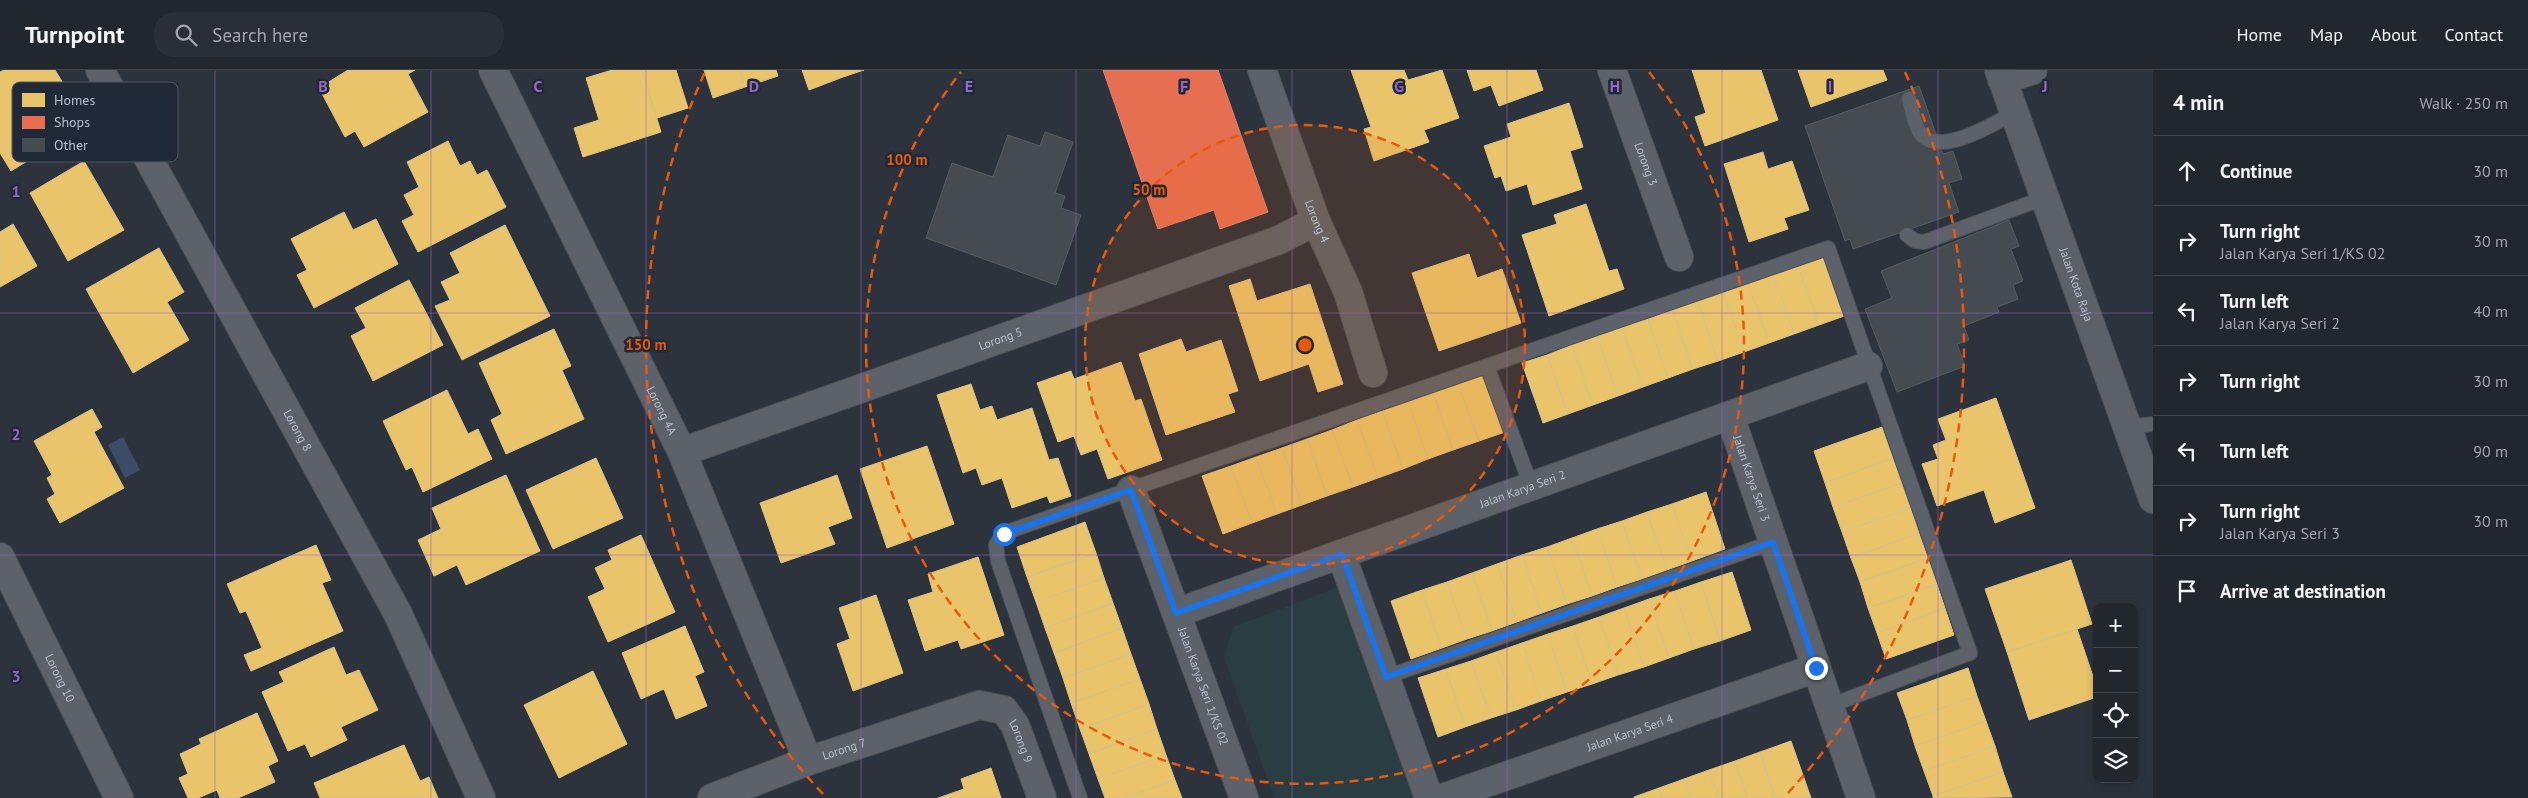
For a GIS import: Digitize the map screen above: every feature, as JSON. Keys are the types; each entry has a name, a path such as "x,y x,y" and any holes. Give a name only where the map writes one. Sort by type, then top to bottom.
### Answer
{"main road":[{"name":"Jalan Kota Raja","path":"2000,75 2044,198 2140,425 2153,499"}],"street":[{"name":"Lorong 8","path":"100,70 107,82"},
{"name":"Lorong 4A","path":"493,70 682,452 808,761"},
{"name":"Lorong 4","path":"1262,70 1316,222 1348,292 1372,373"},
{"name":"Lorong 3","path":"1612,70 1679,257"},
{"path":"2000,75 2033,70"},
{"name":"Lorong 8","path":"150,162 398,614 481,798"},
{"name":"Lorong 5","path":"682,452 1278,240 1316,222"},
{"name":"Jalan Karya Seri 2","path":"1176,613 1868,366"},
{"name":"Jalan Karya Seri 3","path":"1730,416 1858,797"},
{"name":"Jalan Karya Seri 1/KS 02","path":"1131,490 1244,798"},
{"path":"1342,554 1429,798"},
{"name":"Lorong 10","path":"0,558 119,798"},
{"name":"Jalan Karya Seri 4","path":"1444,798 1816,668"},
{"name":"Lorong 7","path":"712,798 808,761 979,705"},
{"name":"Lorong 9","path":"979,705 1004,710 1015,725 1042,798"}],"lane":[{"path":"1909,99 1919,133 1931,140 1951,142 1969,136 2014,114"},
{"path":"1907,235 1914,241 1924,242 2044,198"},
{"path":"1080,798 998,561 996,545 1004,534 1828,248 1970,653 1829,706"},
{"path":"1488,366 1531,486"},
{"path":"1386,677 1773,542"}],"green space":[{"path":"1346,584 1421,798 1274,798 1224,657 1233,627"}],"water":[{"path":"123,437 140,470 125,478 108,445"}],"building: Homes":[{"path":"4,70 55,70 62,82 12,82 12,162 26,162 11,171 0,153 0,72"},
{"path":"348,70 415,70 408,74 428,112 364,147 355,131 345,137 319,88"},
{"path":"612,70 642,70 661,132 583,157 574,128 599,120 586,78"},
{"path":"642,70 676,70 688,108 657,118"},
{"path":"704,70 739,70 745,87 713,98"},
{"path":"739,70 776,70 778,76 745,87"},
{"path":"802,70 840,70 843,77 809,90"},
{"path":"840,70 864,70 843,77"},
{"path":"1351,70 1404,70 1408,80 1442,70 1459,118 1424,130 1429,142 1374,161 1364,129 1371,127"},
{"path":"1467,70 1536,70 1543,90 1499,106 1491,85 1474,91"},
{"path":"1692,70 1761,70 1778,120 1705,146 1695,117 1706,113"},
{"path":"1798,70 1883,70 1887,80 1811,107"},
{"path":"1569,103 1583,147 1570,151 1582,189 1533,205 1527,184 1506,191 1501,176 1495,178 1484,146 1511,137 1507,124"},
{"path":"448,141 460,166 470,161 477,175 487,170 506,207 418,252 402,221 414,215 404,195 419,187 407,162"},
{"path":"1763,152 1768,169 1792,161 1809,210 1784,218 1788,229 1749,242 1724,164"},
{"path":"85,162 124,230 68,261 30,193"},
{"path":"1586,204 1609,271 1617,269 1624,289 1549,316 1522,235 1557,224 1554,215"},
{"path":"344,212 353,230 376,219 398,264 314,308 297,275 307,270 291,239"},
{"path":"13,224 37,266 0,287 0,232"},
{"path":"505,225 550,316 462,360 435,306 450,300 441,282 460,273 450,253"},
{"path":"159,248 184,292 167,302 189,340 133,373 86,289"},
{"path":"1469,254 1477,278 1502,269 1521,323 1439,351 1412,273"},
{"path":"1826,255 1847,315 1819,325 1798,265"},
{"path":"1798,265 1819,325 1794,334 1773,274"},
{"path":"1773,274 1794,334 1769,343 1748,283"},
{"path":"1250,279 1257,301 1310,284 1343,384 1318,392 1309,364 1260,381 1229,286"},
{"path":"409,280 443,345 373,381 351,336 366,328 355,308"},
{"path":"1748,283 1769,343 1744,352 1723,292"},
{"path":"1723,292 1744,352 1718,361 1698,301"},
{"path":"1698,301 1718,361 1693,369 1673,310"},
{"path":"1673,310 1693,369 1668,378 1648,319"},
{"path":"1648,319 1668,378 1643,387 1622,327"},
{"path":"1622,327 1643,387 1618,396 1597,336"},
{"path":"554,329 571,366 562,370 584,419 506,454 491,420 502,414 479,363"},
{"path":"1597,336 1618,396 1593,405 1572,345"},
{"path":"1181,339 1186,352 1221,340 1238,391 1228,394 1235,412 1166,435 1139,354"},
{"path":"1572,345 1593,405 1568,414 1547,355"},
{"path":"1547,355 1568,414 1543,423 1522,363"},
{"path":"1121,362 1135,401 1141,399 1162,460 1108,479 1097,449 1081,455 1074,436 1058,442 1037,383 1071,371 1074,379"},
{"path":"1485,374 1505,432 1479,441 1458,384"},
{"path":"971,384 980,410 992,406 997,420 1032,408 1049,460 1058,458 1071,496 1050,503 1047,496 1012,508 1002,478 982,485 976,468 963,473 937,395"},
{"path":"1458,384 1479,441 1453,450 1433,393"},
{"path":"447,390 468,434 478,429 492,459 423,492 412,467 406,470 383,421"},
{"path":"1433,393 1453,450 1428,459 1408,402"},
{"path":"1996,398 2035,508 1995,523 1984,490 1937,506 1922,464 1938,459 1933,445 1946,440 1938,419"},
{"path":"1408,402 1428,459 1403,469 1382,411"},
{"path":"92,409 102,427 94,432 124,488 60,523 47,499 55,494 47,478 52,475 34,441"},
{"path":"1382,411 1403,469 1378,478 1357,420"},
{"path":"1357,420 1378,478 1353,487 1332,430"},
{"path":"1882,427 1893,458 1825,483 1814,451"},
{"path":"1332,430 1353,487 1327,496 1307,439"},
{"path":"1307,439 1327,496 1302,505 1282,448"},
{"path":"927,446 954,524 887,548 860,469"},
{"path":"1282,448 1302,505 1277,514 1256,457"},
{"path":"1256,457 1277,514 1252,523 1231,466"},
{"path":"596,458 623,518 553,549 526,490"},
{"path":"1893,458 1902,483 1833,507 1825,483"},
{"path":"1231,466 1252,523 1223,534 1202,476"},
{"path":"506,475 540,551 466,585 457,565 434,576 418,540 441,529 432,508"},
{"path":"837,475 852,518 828,527 835,544 781,563 760,503"},
{"path":"1902,483 1911,508 1842,532 1833,507"},
{"path":"1706,492 1725,549 1692,561 1672,504"},
{"path":"1672,504 1692,561 1667,570 1647,512"},
{"path":"1911,508 1919,533 1851,558 1842,532"},
{"path":"1647,512 1667,570 1642,579 1622,521"},
{"path":"1622,521 1642,579 1617,587 1597,529"},
{"path":"1085,522 1096,553 1027,577 1017,547"},
{"path":"1597,529 1617,587 1592,596 1572,538"},
{"path":"1919,533 1928,558 1860,582 1851,558"},
{"path":"641,535 675,612 608,642 588,597 605,589 595,568 612,560 608,550"},
{"path":"1572,538 1592,596 1567,604 1547,547"},
{"path":"316,545 331,580 322,583 343,631 251,671 244,655 262,648 246,611 240,613 227,584"},
{"path":"1547,547 1567,604 1542,613 1522,555"},
{"path":"1096,553 1104,578 1036,602 1027,577"},
{"path":"1522,555 1542,613 1517,622 1497,564"},
{"path":"978,557 1004,635 961,649 958,640 925,651 908,600 933,592 928,574"},
{"path":"1928,558 1937,584 1868,608 1860,582"},
{"path":"2071,560 2092,624 2007,652 1985,589"},
{"path":"1497,564 1517,622 1492,631 1472,573"},
{"path":"1732,572 1751,630 1720,641 1701,582"},
{"path":"1472,573 1492,631 1467,639 1447,582"},
{"path":"1104,578 1113,603 1045,628 1036,602"},
{"path":"1447,582 1467,639 1442,648 1422,590"},
{"path":"1701,582 1720,641 1694,649 1675,591"},
{"path":"1937,584 1945,608 1877,633 1868,608"},
{"path":"1422,590 1442,648 1411,659 1391,601"},
{"path":"1675,591 1694,649 1669,658 1649,599"},
{"path":"876,595 903,673 853,691 837,644 850,639 839,608"},
{"path":"1649,599 1669,658 1644,667 1624,608"},
{"path":"1113,603 1122,628 1054,653 1045,628"},
{"path":"1624,608 1644,667 1618,675 1599,617"},
{"path":"1945,608 1954,635 1886,659 1877,633"},
{"path":"1599,617 1618,675 1592,684 1573,626"},
{"path":"685,626 704,672 695,676 707,706 676,719 664,689 641,699 622,653"},
{"path":"1573,626 1592,684 1567,692 1548,634"},
{"path":"1122,628 1131,654 1063,678 1054,653"},
{"path":"2077,629 2093,676 2093,698 2029,720 2007,652"},
{"path":"1548,634 1567,692 1541,701 1522,643"},
{"path":"1522,643 1541,701 1516,710 1496,652"},
{"path":"334,647 346,675 359,670 378,710 341,727 347,740 311,757 305,744 288,751 262,692 284,682 279,672"},
{"path":"1496,652 1516,710 1491,718 1471,661"},
{"path":"1131,654 1140,679 1071,703 1063,678"},
{"path":"1471,661 1491,718 1465,727 1446,669"},
{"path":"1968,668 1977,696 1907,720 1897,693"},
{"path":"1446,669 1465,727 1438,737 1418,678"},
{"path":"593,671 627,744 559,778 524,705"},
{"path":"1140,679 1149,704 1080,729 1071,703"},
{"path":"1977,696 1986,721 1915,746 1907,720"},
{"path":"1149,704 1157,729 1089,754 1080,729"},
{"path":"257,713 278,761 268,766 275,782 238,798 220,798 217,790 198,798 188,798 179,778 188,774 180,754 201,744 199,739"},
{"path":"1986,721 1995,746 1924,771 1915,746"},
{"path":"1157,729 1166,755 1098,779 1089,754"},
{"path":"1791,741 1811,798 1775,798 1760,752"},
{"path":"404,745 420,781 429,777 438,798 320,798 314,783"},
{"path":"1995,746 2003,772 1933,796 1924,771"},
{"path":"1760,752 1775,798 1747,798 1735,761"},
{"path":"1166,755 1175,780 1124,798 1105,798 1098,779"},
{"path":"1735,761 1747,798 1719,798 1709,770"},
{"path":"991,768 1001,798 938,798 964,789 961,779"},
{"path":"1709,770 1719,798 1691,798 1684,779"},
{"path":"2003,772 2012,797 1933,798 1933,796"},
{"path":"1684,779 1691,798 1662,798 1659,788"},
{"path":"1175,780 1182,798 1124,798"},
{"path":"1659,788 1662,798 1634,798 1634,797"}],"building: Shops":[{"path":"1103,70 1218,70 1268,212 1220,229 1214,210 1158,229"}],"building: Other":[{"path":"1919,86 1943,154 1953,151 1962,179 1949,183 1959,212 1853,249 1850,239 1845,241 1805,126"},
{"path":"1045,132 1073,142 1055,193 1065,196 1061,208 1081,215 1056,285 926,238 952,163 993,177 1008,135 1040,146"},
{"path":"2009,220 2019,246 2011,249 2023,281 2013,285 2018,299 1997,307 1999,312 1964,326 1969,340 1957,344 1965,366 1897,392 1865,309 1892,298 1881,271"}],"route":[{"path":"1004,534 1131,490 1176,613 1342,554 1386,677 1773,542 1816,668"}]}
